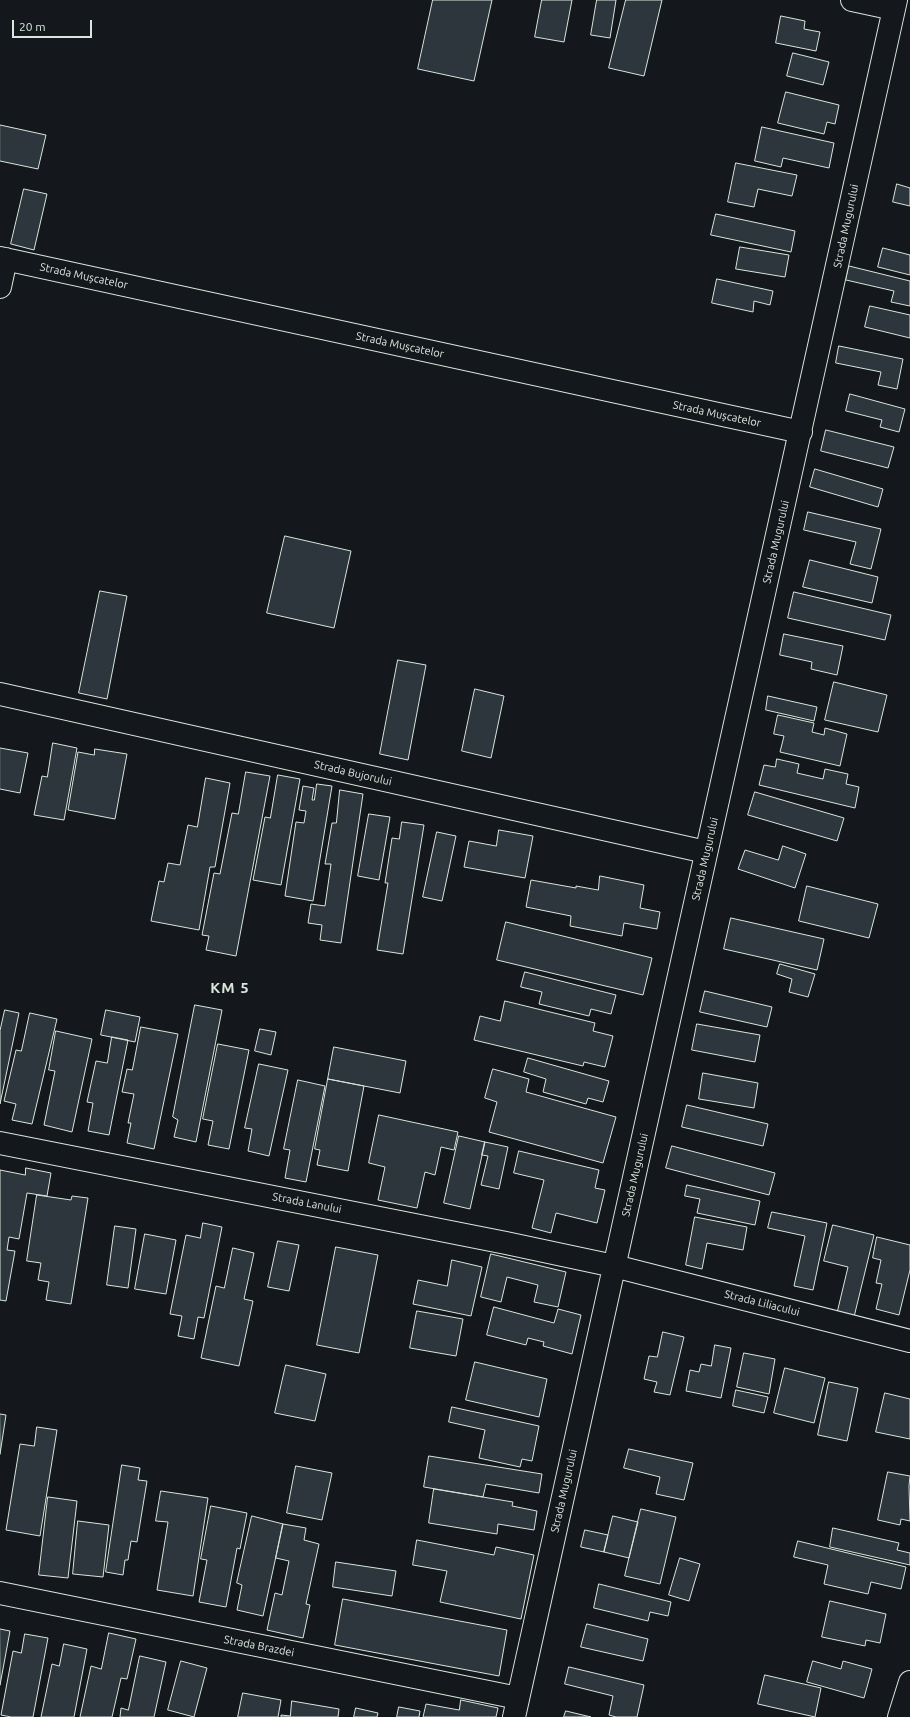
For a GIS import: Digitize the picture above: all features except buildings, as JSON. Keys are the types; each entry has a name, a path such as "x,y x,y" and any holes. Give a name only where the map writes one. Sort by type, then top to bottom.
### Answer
{"street":[{"path":"852,0 895,5"},
{"name":"Strada Mugurului","path":"516,1708 895,5"},
{"path":"0,288 3,258"},
{"name":"Strada Mușcatelor","path":"3,258 801,432"},
{"name":"Strada Bujorului","path":"0,694 706,852"},
{"name":"Strada Lanului","path":"0,1143 499,1241 614,1266"},
{"name":"Strada Liliacului","path":"614,1266 910,1341"},
{"name":"Strada Brazdei","path":"0,1593 516,1708"},
{"path":"899,1717 910,1682"}],"district":[{"name":"KM 5","path":"230,988"}]}
